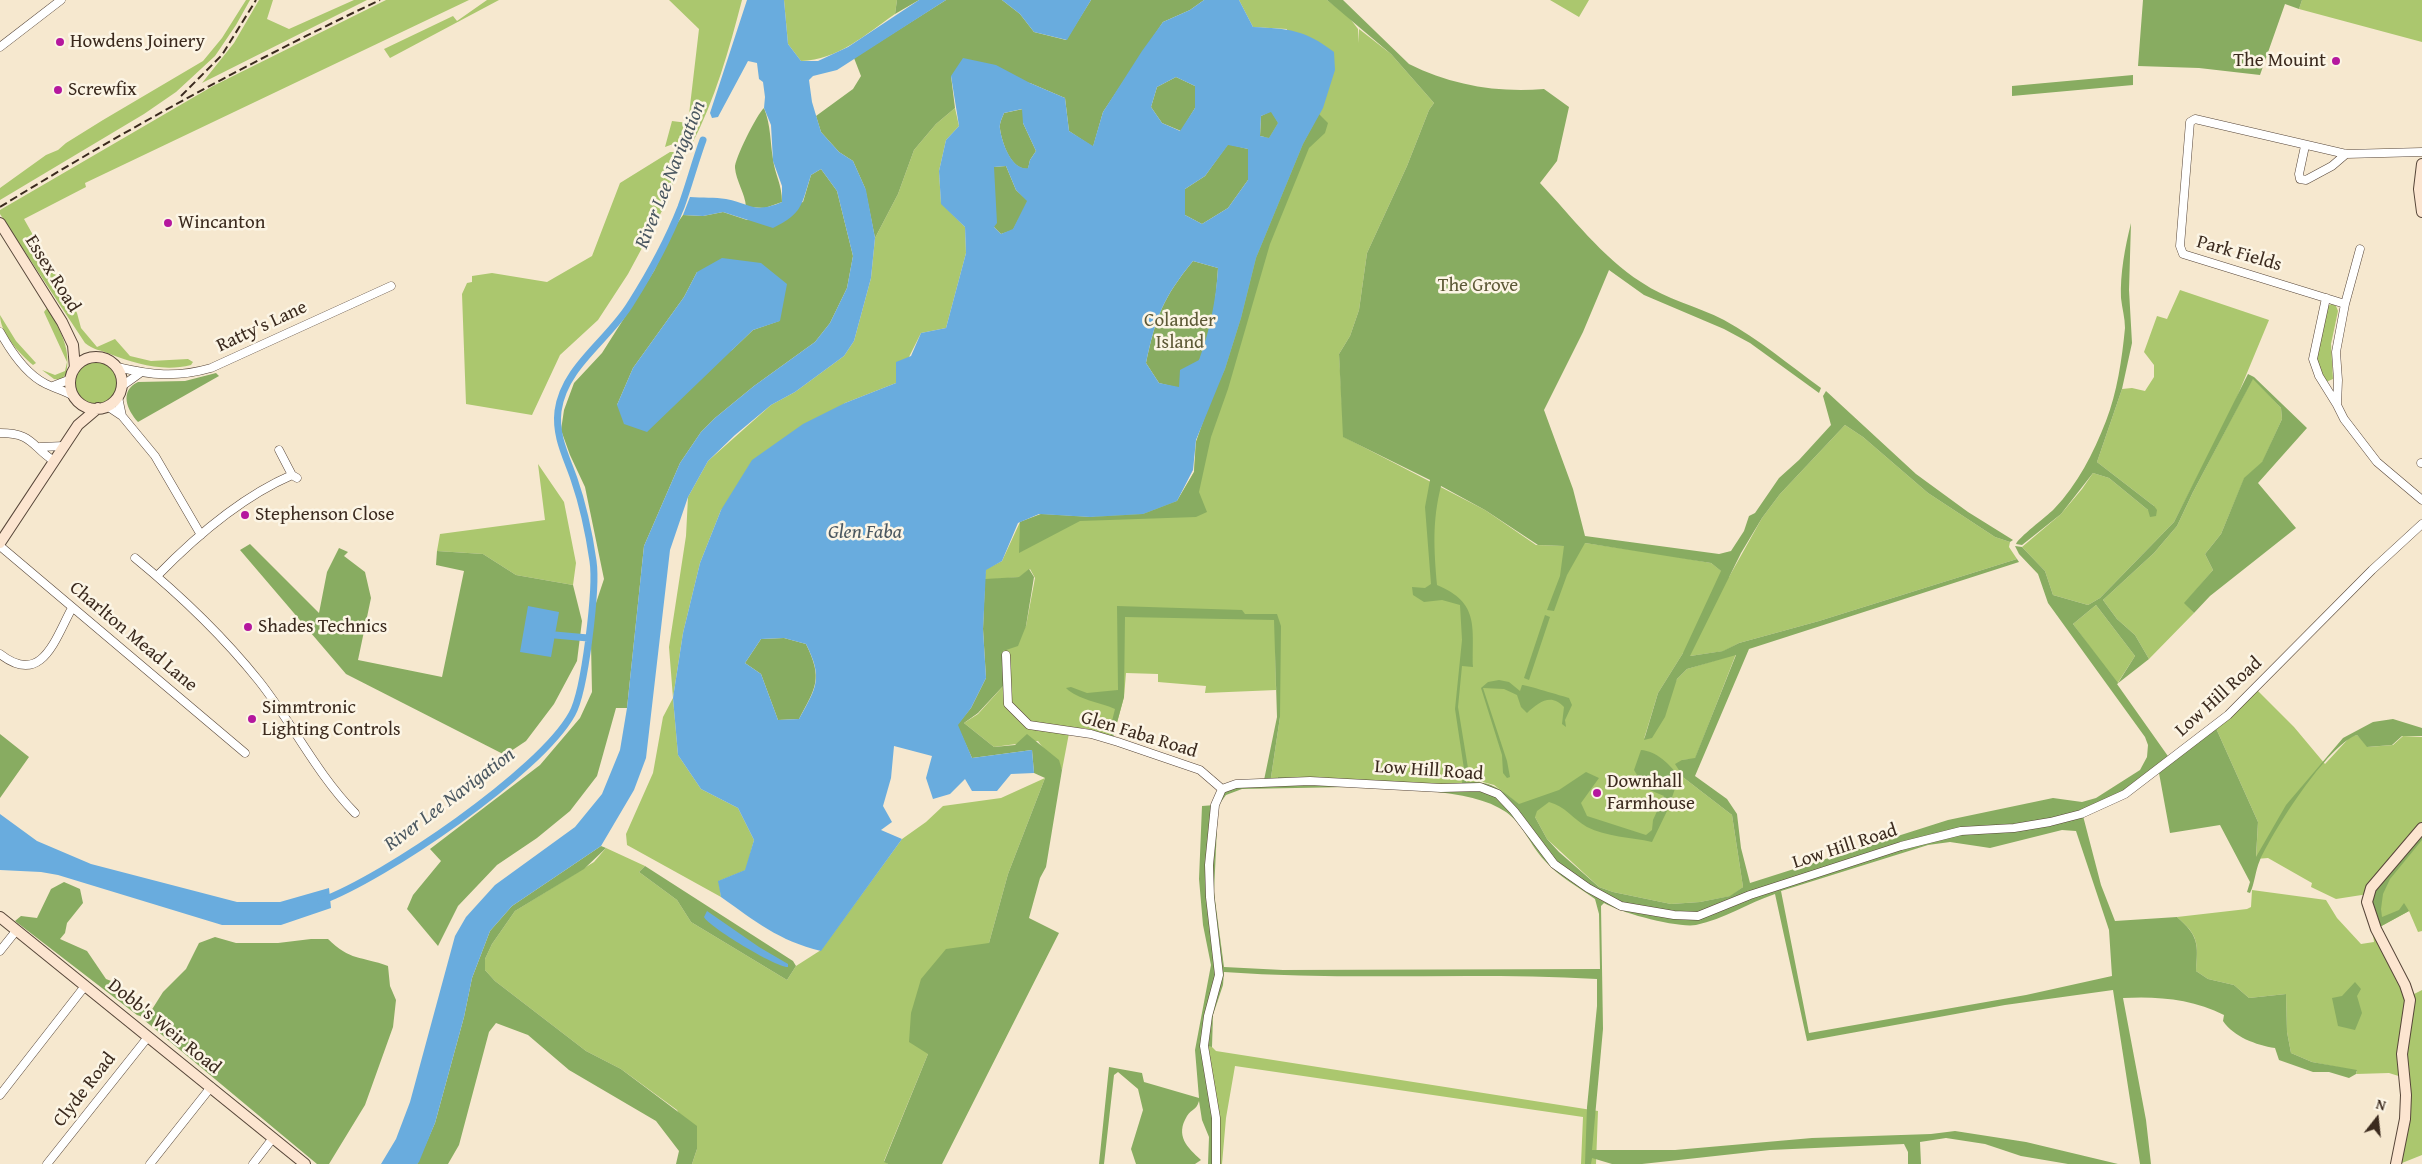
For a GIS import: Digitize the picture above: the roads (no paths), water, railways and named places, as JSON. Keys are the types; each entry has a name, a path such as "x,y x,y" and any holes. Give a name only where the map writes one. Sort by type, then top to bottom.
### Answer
{"street":[{"path":"0,47 61,0"},
{"name":"Park Fields","path":"2305,146 2195,120 2190,122 2180,246 2183,254 2345,304"},
{"path":"2346,154 2332,166 2306,180 2300,179 2305,146 2346,154 2422,152"},
{"path":"2422,164 2419,190 2422,212"},
{"name":"Essex Road","path":"0,223 52,303 73,345 75,368"},
{"path":"2337,405 2336,352 2345,304 2360,250"},
{"name":"Ratty's Lane","path":"117,367 140,373 175,375 211,368 391,286"},
{"path":"2326,298 2313,351 2315,367 2344,419 2377,462 2422,500"},
{"path":"0,332 16,356 34,376 88,407 103,407 122,416 155,456 201,535"},
{"name":"Essex Road","path":"73,345 90,358"},
{"path":"78,425 78,400 71,379 75,368 90,358 105,358 117,367 120,373 122,416"},
{"path":"0,545 78,425 103,407 140,373"},
{"path":"53,386 71,379"},
{"path":"2324,384 2338,380"},
{"path":"0,433 11,433 26,438 40,447 46,456 54,461"},
{"path":"40,447 64,446"},
{"path":"157,576 201,535 252,497 294,477 279,450"},
{"name":"Low Hill Road","path":"1222,789 1236,784 1310,781 1441,788 1480,787 1498,794 1514,811 1554,864 1588,888 1621,906 1674,915 1698,916 1750,895 1901,846 1961,831 2014,828 2074,816 2124,794 2228,715 2372,570 2422,524"},
{"name":"Charlton Mead Lane","path":"0,545 245,753"},
{"path":"135,558 157,576 203,620 257,678 326,780 355,813"},
{"path":"0,654 19,666 36,664 47,654 72,608"},
{"name":"Glen Faba Road","path":"1006,655 1008,704 1029,725 1091,734 1118,742 1200,770 1222,789"},
{"path":"1216,1164 1216,1118 1204,1046 1208,1016 1219,975 1210,897 1209,865 1215,805 1222,789"},
{"path":"2396,1164 2405,1123 2406,1095 2402,1054 2410,1000 2405,986 2376,929 2367,902 2370,888 2422,828"},
{"name":"Dobb's Weir Road","path":"0,917 305,1164"},
{"path":"0,951 16,931"},
{"path":"0,1095 84,986"},
{"name":"Clyde Road","path":"47,1164 148,1037"},
{"path":"150,1164 210,1087"},
{"path":"253,1164 273,1138"}],"water":[{"path":"747,0 784,0 788,44 801,61 818,61 848,47 919,0 946,0 837,70 813,76 809,80 812,102 821,132 839,152 853,161 866,190 875,238 871,278 854,341 844,356 795,392 771,405 708,461 688,497 670,550 646,758 634,790 601,846 512,906 490,931 472,978 464,1017 435,1123 419,1162 417,1164 381,1164 396,1139 410,1102 455,936 466,917 495,885 575,827 602,794 620,750 627,708 644,546 680,463 701,432 715,418 754,386 815,342 830,323 847,288 853,256 837,191 821,169 811,175 796,213 773,228 723,212 703,216 683,215 690,197 726,199 758,208 782,202 782,186 773,161 771,125 764,108 763,82 759,79 757,63 748,61 718,117 712,118 710,113"},
{"path":"1002,0 1091,0 1067,40 1034,32 1020,14"},
{"name":"Glen Faba","path":"1204,0 1239,0 1253,27 1296,32 1314,39 1334,52 1335,70 1323,108 1303,144 1256,258 1241,318 1225,369 1196,440 1193,470 1177,501 1143,514 1090,517 1039,514 1018,523 1002,561 986,570 983,629 986,678 971,708 958,725 972,758 1032,750 1034,773 1011,774 997,791 972,791 965,779 950,794 933,799 926,778 932,756 894,746 891,778 883,806 892,822 881,830 902,839 821,951 792,942 768,929 721,897 718,881 745,870 754,840 738,808 701,789 678,755 673,698 683,633 700,563 721,510 752,460 803,424 845,403 896,383 896,362 911,356 921,333 946,328 966,253 965,227 941,204 939,171 946,140 959,126 951,76 963,58 996,65 1030,83 1065,98 1069,131 1093,146 1103,112 1142,51 1163,22 1190,10","holes":["1176,77 1195,86 1195,108 1180,131 1162,123 1151,107 1157,87","1022,109 1023,123 1036,151 1030,160 1028,168 1022,168 1017,165 1009,155 1001,135 1001,121 1004,113","1271,112 1278,123 1269,138 1260,136 1261,116","1228,145 1248,149 1248,180 1228,208 1202,224 1185,215 1185,189 1205,176","1006,166 1016,190 1027,201 1013,229 1001,234 994,227 997,223 994,167","1193,261 1218,268 1212,315 1203,349 1199,360 1180,370 1179,387 1159,383 1146,363 1157,320 1174,286","784,638 806,644 815,666 816,682 810,699 799,719 778,720 761,674 745,663 761,639"]},
{"path":"722,258 761,263 787,284 780,321 753,330 647,432 624,424 617,405 633,368 684,297 697,272"},
{"path":"528,606 559,612 551,657 520,652"},
{"path":"0,814 37,841 91,864 237,902 280,902 329,888 331,908 281,925 222,925 58,875 41,872 0,870"},
{"path":"707,911 759,947 788,964 788,967 781,966 758,954 718,929 704,917"}],"waterway":[{"name":"River Lee Navigation","path":"321,901 349,889 382,870 458,821 495,793 528,764 555,738 572,714 577,702 589,639 594,574 583,509 558,429 558,411 562,395 569,380 588,354 622,316 658,256 681,207 703,140"},
{"name":"River Lee Navigation","path":"555,635 588,638"}],"railway":[{"path":"181,96 222,55 256,0"},
{"path":"0,207 93,151 187,98 380,0"}],"place":[{"name":"Howdens Joinery","path":"60,42"},
{"name":"The Mouint","path":"2336,61"},
{"name":"Screwfix","path":"58,90"},
{"name":"Wincanton","path":"168,223"},
{"name":"Stephenson Close","path":"245,515"},
{"name":"Shades Technics","path":"248,627"},
{"name":"Simmtronic Lighting Controls","path":"252,719"},
{"name":"Downhall Farmhouse","path":"1597,793"}],"park label":[{"name":"The Grove","path":"1478,286"},
{"name":"Colander Island","path":"1180,332"}]}
